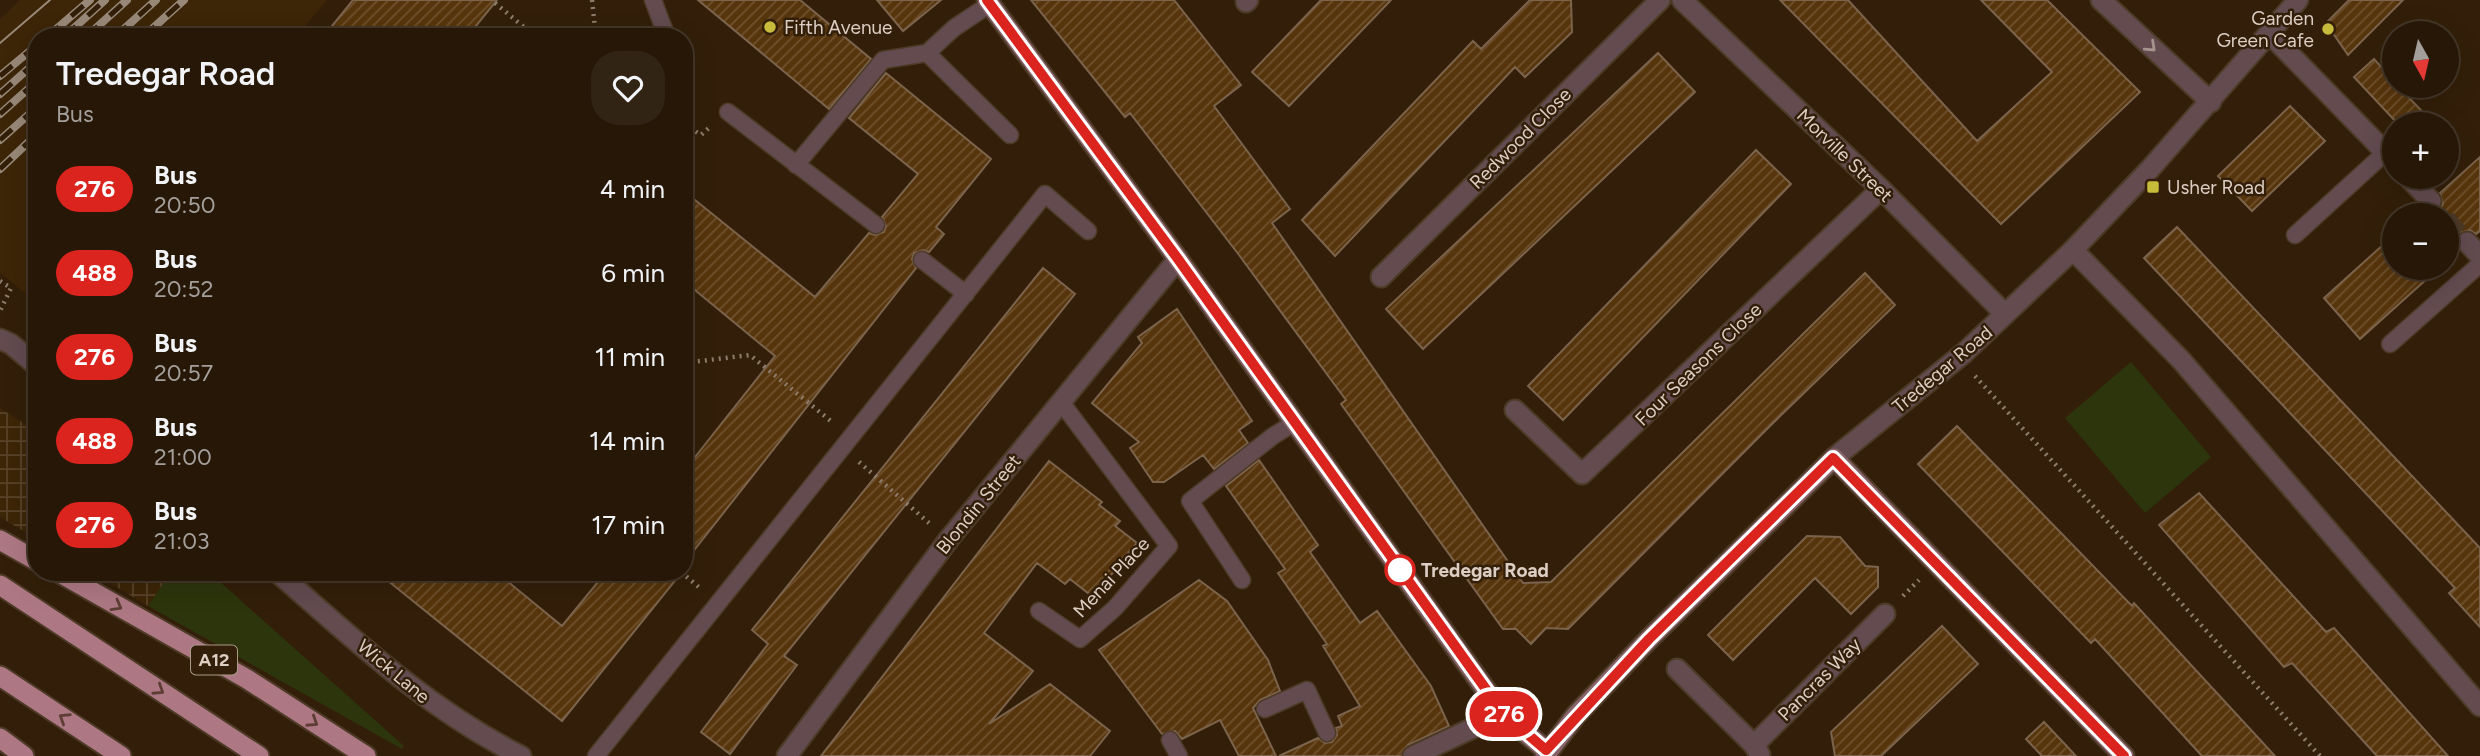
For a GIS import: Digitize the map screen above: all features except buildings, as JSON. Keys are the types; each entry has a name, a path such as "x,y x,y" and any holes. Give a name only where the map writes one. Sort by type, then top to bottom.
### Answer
{"highway":[{"path":"0,540 28,556"},
{"name":"A12","path":"74,581 247,679 366,756"},
{"path":"0,585 258,756"},
{"path":"0,676 121,756"},
{"path":"0,737 24,756"}],"main road":[{"path":"988,2 1178,259 1503,713 1546,753"},
{"path":"1833,458 2124,756"},
{"name":"Tredegar Road","path":"1546,753 1649,639 1833,458"}],"street":[{"name":"Redwood Close","path":"1381,277 1660,0"},
{"name":"Morville Street","path":"1682,0 1881,189 2005,314"},
{"path":"2101,0 2211,102"},
{"name":"Tredegar Road","path":"1833,458 1964,354 2073,250 2211,102 2298,0"},
{"path":"2270,34 2382,149"},
{"name":"Four Seasons Close","path":"1515,410 1582,474 1881,189"},
{"path":"2420,189 2431,201"},
{"path":"2073,250 2181,360 2480,706"},
{"name":"Blondin Street","path":"787,756 949,539 1178,259"},
{"path":"0,339 11,344 28,358"},
{"name":"Wick Lane","path":"290,581 419,695 472,732 521,756"},
{"name":"Pancras Way","path":"1677,669 1757,750 1885,614"},
{"path":"1413,756 1503,713"}],"lane":[{"path":"653,0 664,28"},
{"path":"796,164 883,60 927,52 988,2"},
{"path":"927,52 1010,135"},
{"path":"727,112 876,225"},
{"path":"2295,235 2382,164"},
{"path":"596,756 1045,194 1088,231"},
{"path":"922,260 966,294"},
{"path":"2389,344 2480,264"},
{"name":"Menai Place","path":"1039,611 1080,639 1115,608 1169,545 1061,402"},
{"path":"1242,580 1190,501 1273,436 1294,423"},
{"path":"1265,709 1307,690 1327,733"},
{"path":"1170,740 1179,756"}],"path":[{"path":"592,0 595,28"},
{"path":"495,3 525,28"},
{"path":"0,281 11,288 0,311"},
{"path":"693,362 750,355 949,539"},
{"path":"1974,375 2320,756"}],"shaded area":[{"path":"20,0 327,0 304,28 28,28 28,296 0,273 0,19"},
{"path":"0,408 28,426 28,534 0,517"},
{"path":"107,581 165,581 148,606"}],"green space":[{"path":"2131,362 2211,457 2145,513 2065,418"},
{"path":"165,581 219,581 404,746 402,749 148,606"}],"tunnel":[{"path":"2459,233 2467,242"}],"tram line":[{"path":"0,43 50,0"}],"railway":[{"path":"57,28 90,0"},
{"path":"74,28 105,0"},
{"path":"96,28 127,0"},
{"path":"125,28 156,0"},
{"path":"153,28 184,0"},
{"path":"0,76 28,53"},
{"path":"0,94 28,69"},
{"path":"0,114 28,89"},
{"path":"0,140 28,115"},
{"path":"0,169 28,143"}],"bus line":[{"name":"276","path":"987,0 1178,259 1503,713 1546,750 1649,639 1833,458 2124,756"}],"place":[{"name":"Fifth Avenue","path":"770,27"},
{"name":"Garden Green Cafe","path":"2328,29"},
{"name":"Usher Road","path":"2153,187"},
{"name":"Tredegar Road","path":"1400,570"}]}
